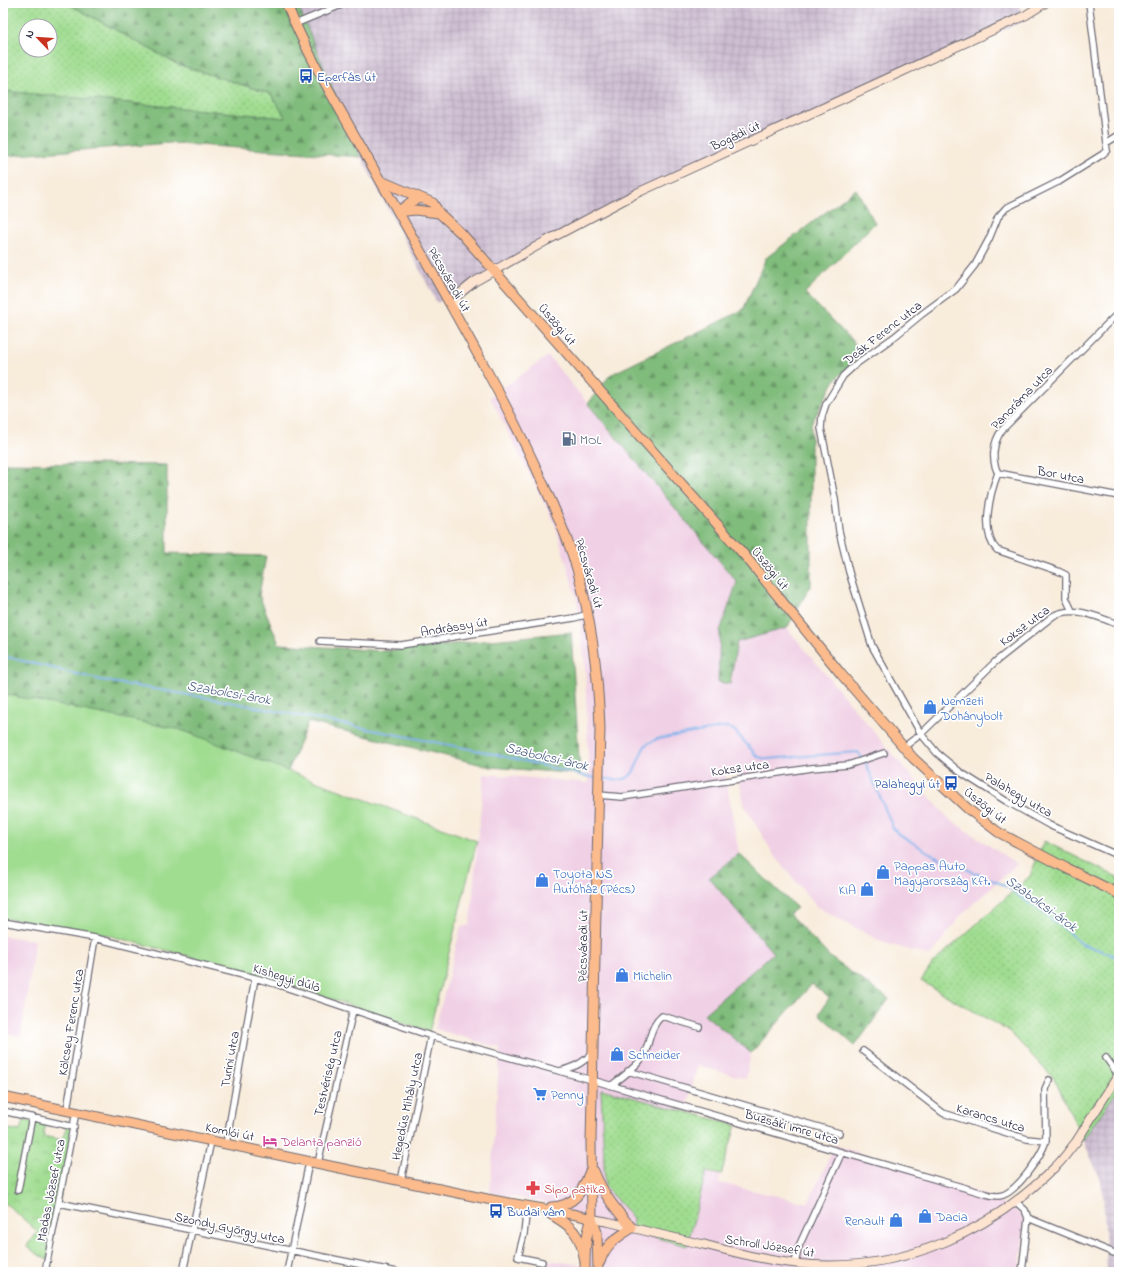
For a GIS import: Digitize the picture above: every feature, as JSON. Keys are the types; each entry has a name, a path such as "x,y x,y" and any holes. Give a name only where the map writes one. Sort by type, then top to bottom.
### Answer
{"main road":[{"name":"Pécsváradi út","path":"286,3 326,85 479,356 526,443 567,541 576,566 589,614 598,678 600,727 591,1141 592,1220"},
{"name":"Bogádi út","path":"454,312 456,300 461,292 493,270 637,193 1026,15 1045,3"},
{"name":"Üszögi út","path":"381,181 432,203 439,213 462,234 746,557 841,674 913,758 983,822 1019,844 1119,894"},
{"path":"398,212 412,201 421,198"},
{"path":"398,212 415,210 439,213"},
{"name":"Schroll József út","path":"592,1220 632,1228 733,1253 813,1265 854,1264 907,1255 944,1243 971,1231 995,1217 1016,1202 1056,1167 1076,1142 1119,1075"},
{"name":"Komlói út","path":"3,1097 592,1220"},
{"path":"540,1208 559,1207 570,1203 582,1190 592,1166"},
{"path":"592,1166 598,1182 609,1200 632,1228 614,1240 607,1247 602,1256 598,1269"},
{"path":"540,1208 562,1221 573,1230 581,1242 585,1262"},
{"path":"585,1272 588,1230 592,1220"},
{"path":"592,1220 597,1232 598,1269"}],"street":[{"path":"295,24 346,3"},
{"path":"1088,3 1106,143"},
{"name":"Deák Ferenc utca","path":"921,734 872,646 857,598 849,572 840,531 821,428 822,416 826,404 843,376 856,364 956,289 975,265 998,217 1006,208 1060,182 1103,154 1106,150 1106,143 1119,135"},
{"name":"Panoráma utca","path":"1072,611 1066,598 1066,575 997,550 992,545 988,515 992,490 998,473 995,467 994,446 1002,430 1119,312"},
{"name":"Bor utca","path":"998,473 1119,496"},
{"path":"1072,611 1119,625"},
{"name":"Koksz utca","path":"904,747 921,734 995,662 1028,634 1060,612 1072,611"},
{"name":"Andrássy út","path":"320,641 401,645 574,618 589,614"},
{"name":"Palahegy utca","path":"921,734 937,753 960,772 1006,801 1049,825 1119,856"},
{"name":"Koksz utca","path":"598,795 622,797 811,768 848,765 884,753"},
{"name":"Kishegyi dűlő","path":"3,922 95,938 255,978 431,1036 592,1080"},
{"name":"Kölcsey Ferenc utca","path":"67,1110 95,938"},
{"name":"Turini utca","path":"226,1144 255,978"},
{"name":"Testvériség utca","path":"286,1272 352,1010"},
{"path":"612,1085 643,1056 656,1021 662,1016 699,1027"},
{"name":"Hegedüs Mihály utca","path":"402,1181 431,1036"},
{"name":"Karancs utca","path":"863,1051 942,1114 1026,1139 1046,1141"},
{"path":"560,1071 577,1066 593,1053"},
{"path":"1106,1058 1119,1075"},
{"path":"628,1071 838,1133"},
{"name":"Buzsáki Imre utca","path":"592,1080 999,1197 1009,1192 1021,1182 1044,1149 1046,1141"},
{"path":"1046,1141 1045,1089 1049,1080"},
{"path":"3,1111 74,1127"},
{"name":"Madas József utca","path":"45,1272 76,1112"},
{"path":"18,1190 32,1117"},
{"path":"183,1272 211,1141"},
{"path":"795,1263 799,1246 842,1152"},
{"path":"1016,1202 1025,1210 1028,1218 1022,1272"},
{"name":"Szondy György utca","path":"59,1204 397,1272"},
{"path":"527,1206 524,1234 518,1256 542,1262"},
{"path":"1028,1218 1119,1255"}],"shaded area":[{"path":"297,3 1018,3 1024,21 814,112 669,179 493,270 437,303 361,157"},
{"path":"548,356 737,582 720,631 718,682 730,683 737,642 787,628 949,819 1017,864 961,915 930,956 882,942 817,907 774,855 744,805 737,769 725,773 739,854 710,878 773,953 704,1014 751,1053 746,1079 698,1065 685,1111 601,1089 605,1187 633,1218 706,1172 721,1175 719,1183 808,1203 835,1145 996,1199 1021,1214 1025,1223 1019,1272 538,1272 540,1259 589,1266 591,1225 543,1202 490,1193 500,1048 435,1029 461,927 470,925 484,774 589,783 585,665 577,600 555,524 490,397"},
{"path":"3,936 35,940 21,1036 3,1033"},
{"path":"1119,1088 1119,1272 1107,1272 1103,1191 1098,1174 1083,1140"}],"green space":[{"path":"3,3 67,3 177,64 271,94 286,118 3,91"},
{"path":"67,3 297,3 361,157 170,143 3,156 3,91 286,118 271,94 177,64"},
{"path":"856,189 875,223 805,293 863,352 835,380 811,424 811,585 787,628 737,642 730,684 718,682 720,631 737,582 588,404 610,375 743,310 766,258"},
{"path":"3,463 167,465 167,553 266,556 259,595 279,644 384,651 571,632 580,774 491,767 308,722 288,771 181,730 3,694"},
{"path":"3,694 181,730 477,841 429,1032 254,973 95,932 3,918"},
{"path":"1044,841 1119,878 1119,1088 1083,1140 1055,1080 1010,1032 921,981 933,963 1030,876"},
{"path":"739,854 797,908 789,914 831,958 889,999 855,1046 819,1014 829,998 812,984 751,1053 704,1014 773,953 709,878"},
{"path":"601,1089 736,1125 721,1175 706,1172 687,1246 632,1231 633,1218 605,1187"},
{"path":"23,1120 46,1124 43,1136 62,1140 67,1125 74,1127 47,1260 27,1247 38,1232 3,1201 3,1128 20,1131"}],"waterway":[{"name":"Szabolcsi-árok","path":"3,656 105,681 220,700 485,752 597,778"},
{"name":"Szabolcsi-árok","path":"601,778 618,780 627,778 636,767 641,753 646,745 657,739 727,727 734,730 758,757 767,759 858,752 867,766 893,828 898,834 935,856 1004,885 1053,920 1082,944 1108,953 1119,959"}],"place":[{"name":"Eperfás út","path":"306,76"},
{"name":"MOL","path":"569,439"},
{"name":"Nemzeti Dohánybolt","path":"930,707"},
{"name":"Palahegyi út","path":"951,783"},
{"name":"Pappas Auto Magyarország Kft.","path":"883,872"},
{"name":"Toyota NS Autóház (Pécs)","path":"542,880"},
{"name":"KIA","path":"867,889"},
{"name":"Michelin","path":"622,975"},
{"name":"Schneider","path":"617,1054"},
{"name":"Penny","path":"540,1094"},
{"name":"Delanta panzió","path":"270,1141"},
{"name":"Sipo patika","path":"533,1188"},
{"name":"Budai vám","path":"496,1211"},
{"name":"Dacia","path":"925,1216"},
{"name":"Renault","path":"896,1220"}]}
